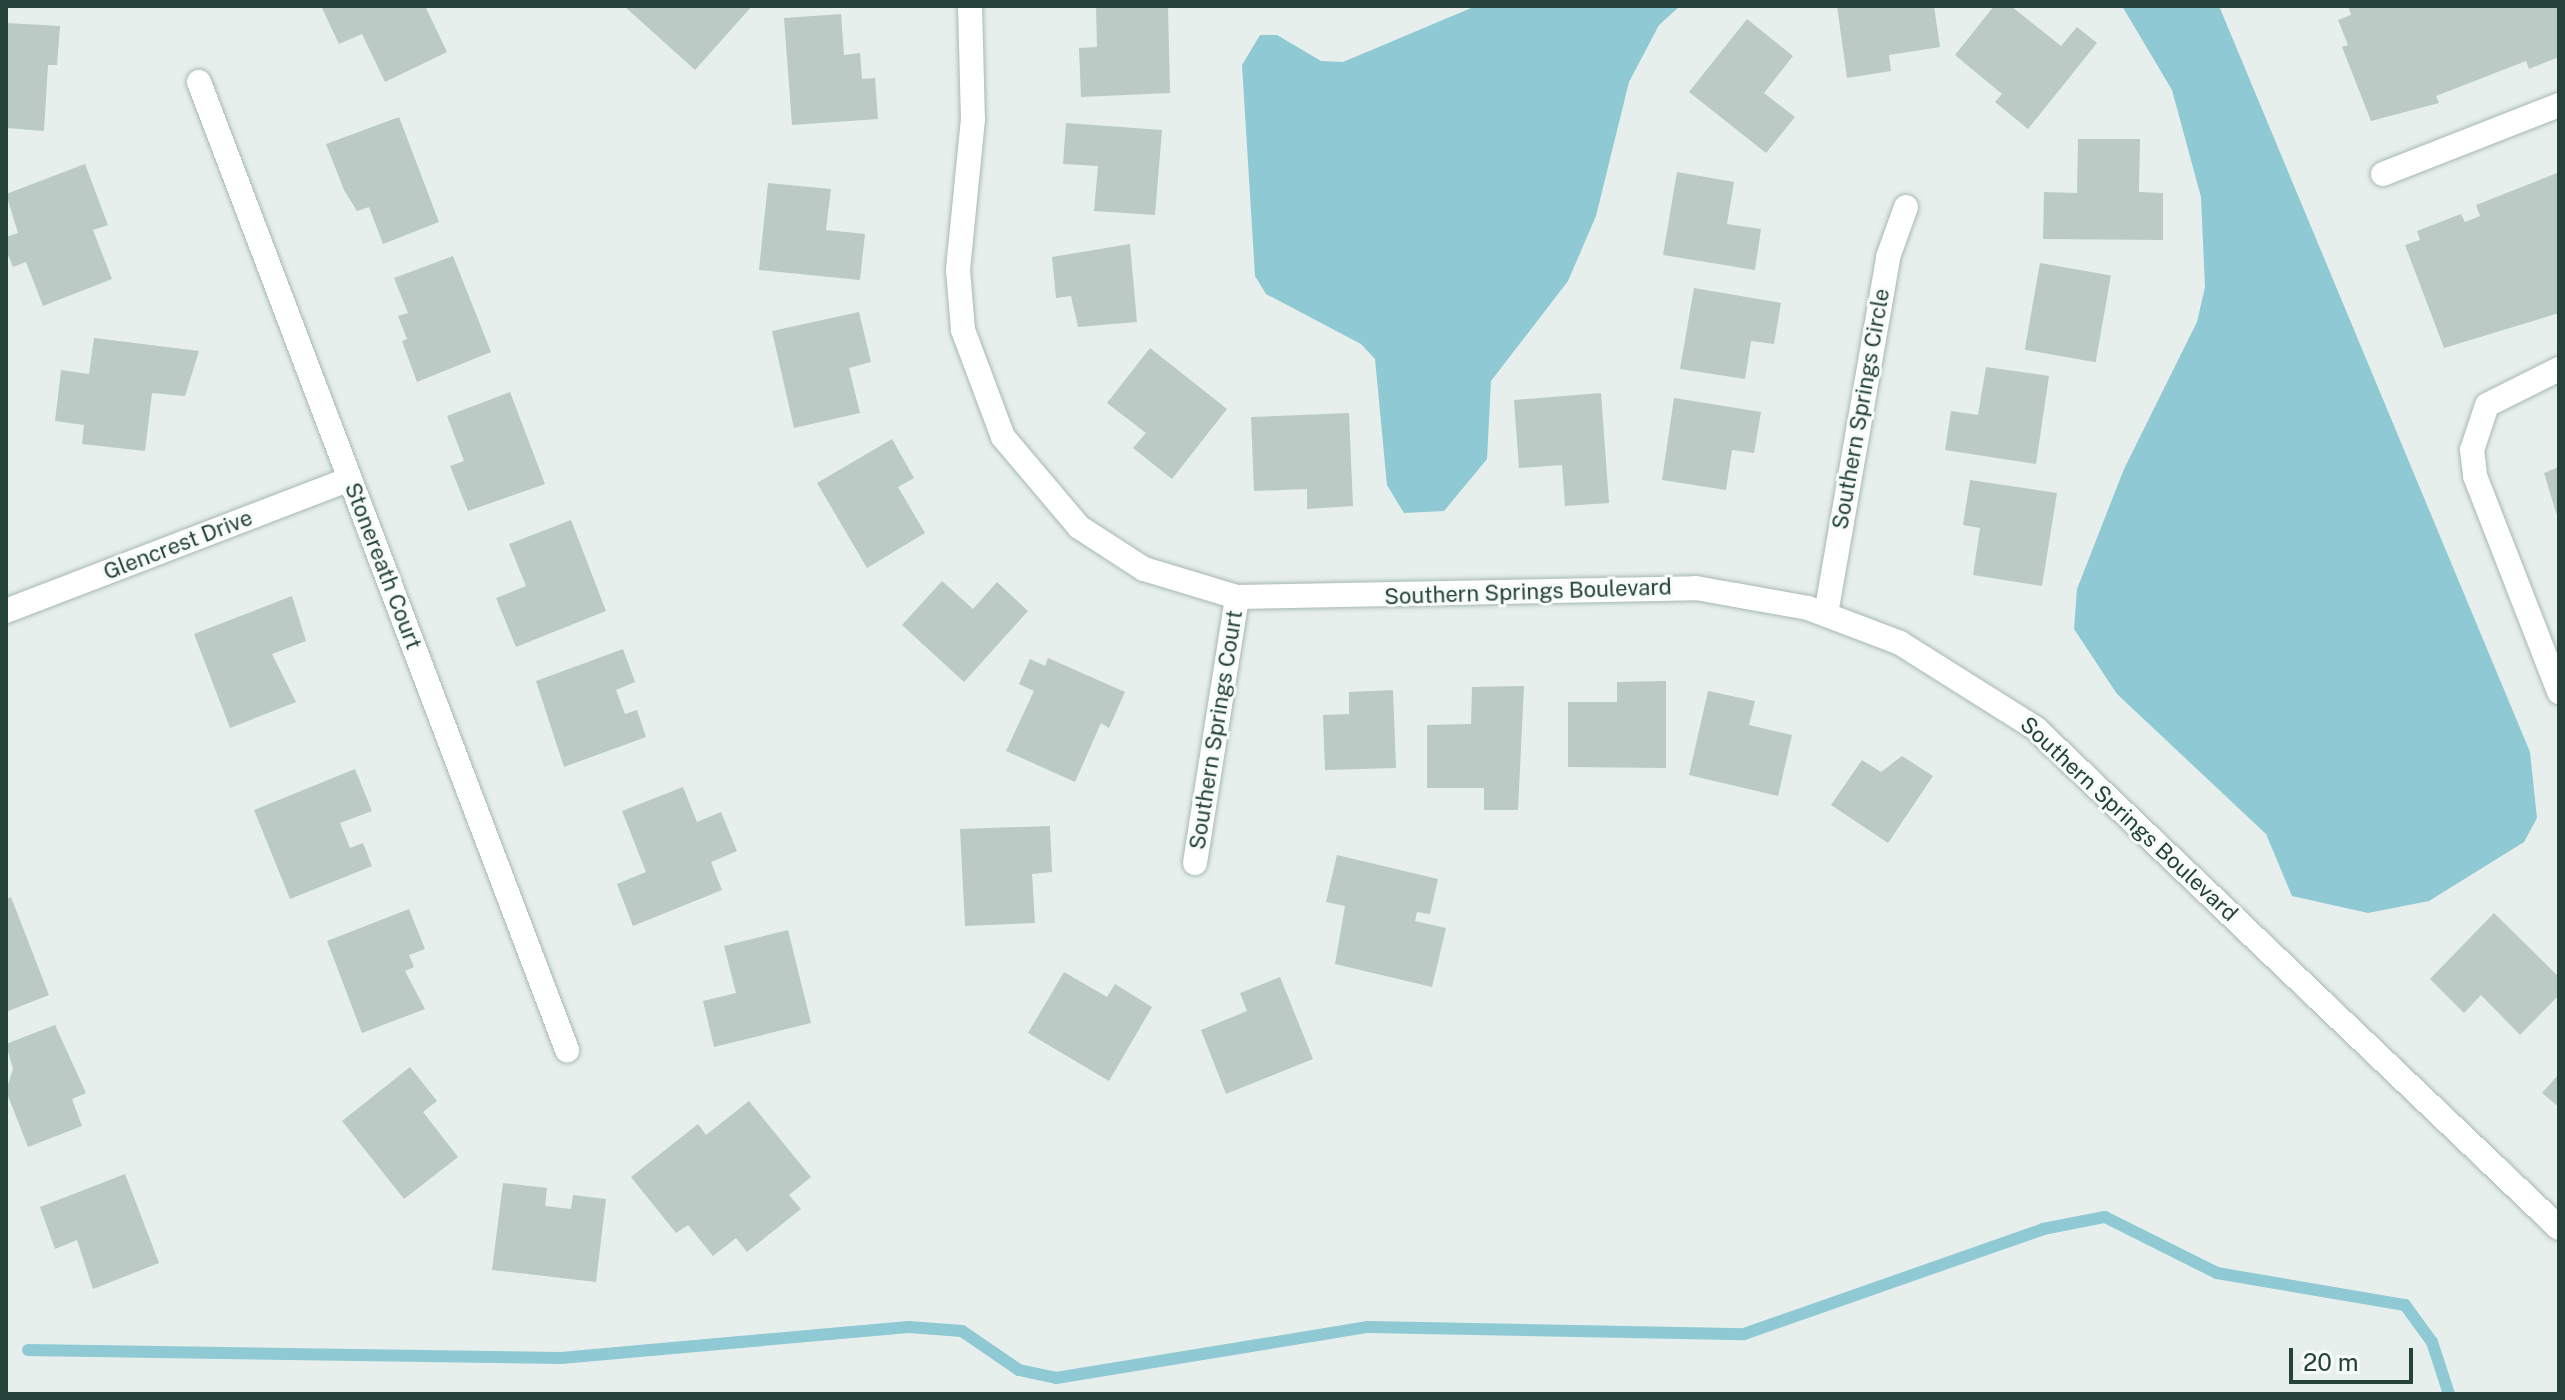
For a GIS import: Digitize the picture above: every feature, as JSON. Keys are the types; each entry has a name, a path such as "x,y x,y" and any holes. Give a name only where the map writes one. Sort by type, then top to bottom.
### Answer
{"street":[{"name":"Southern Springs Boulevard","path":"970,6 973,119 958,289 985,404 1024,469 1079,527 1144,569 1237,597 1696,588 1826,614 1937,662 2035,728 2559,1228"},
{"name":"Stonereath Court","path":"199,82 567,1050"},
{"path":"2383,174 2559,105"},
{"name":"Southern Springs Circle","path":"1826,614 1888,257 1906,207"},
{"path":"2559,369 2487,405 2472,450 2475,476 2559,692"},
{"name":"Glencrest Drive","path":"6,611 350,479"},
{"name":"Southern Springs Court","path":"1195,863 1237,597"}],"water":[{"path":"1476,6 1680,6 1659,25 1629,82 1596,216 1568,281 1491,381 1487,459 1444,511 1404,513 1387,485 1375,359 1361,344 1266,294 1255,276 1242,65 1260,35 1277,35 1321,61 1343,62"},
{"path":"2122,6 2219,6 2530,752 2537,818 2524,842 2429,901 2368,913 2292,896 2266,834 2117,694 2074,629 2077,589 2124,469 2197,322 2205,287 2201,197 2172,90"}],"building":[{"path":"321,6 425,6 447,52 385,82 362,34 339,44"},
{"path":"624,6 752,6 695,70"},
{"path":"1096,6 1168,6 1170,93 1081,97 1079,48 1097,47"},
{"path":"1837,6 1934,6 1940,47 1889,55 1891,71 1847,78"},
{"path":"1994,6 2011,6 2061,46 2077,27 2097,43 2028,129 1995,102 2002,94 1955,55"},
{"path":"2348,6 2559,6 2559,57 2529,69 2526,61 2436,96 2439,103 2371,121 2342,47 2348,45 2338,20 2351,15"},
{"path":"841,14 844,55 860,53 862,79 875,78 878,119 792,125 784,18"},
{"path":"1747,19 1793,56 1764,93 1795,117 1766,153 1689,92"},
{"path":"6,23 60,26 57,65 48,65 44,131 6,128"},
{"path":"399,117 439,222 383,244 369,207 357,211 344,190 326,144"},
{"path":"1066,123 1162,130 1155,215 1094,211 1098,166 1063,164"},
{"path":"2078,139 2140,139 2139,192 2163,193 2163,240 2043,239 2044,192 2077,193"},
{"path":"85,164 108,225 93,230 112,279 43,306 26,262 13,267 6,250 6,237 18,233 6,194"},
{"path":"1677,172 1734,182 1727,224 1761,229 1755,270 1663,255"},
{"path":"2557,173 2559,313 2444,348 2405,245 2420,240 2417,231 2461,214 2465,222 2480,216 2476,205"},
{"path":"768,183 831,189 826,230 865,234 860,280 759,270"},
{"path":"1130,244 1137,322 1078,327 1071,296 1056,298 1052,257"},
{"path":"453,256 491,352 417,382 402,341 407,339 398,316 408,313 394,278"},
{"path":"2040,263 2111,276 2096,362 2025,350"},
{"path":"1694,288 1781,303 1774,344 1751,341 1745,379 1680,369"},
{"path":"859,312 871,362 849,368 860,413 794,428 772,331"},
{"path":"94,338 199,351 185,396 152,393 145,451 82,444 84,425 55,421 61,370 89,374"},
{"path":"1150,348 1227,409 1172,479 1133,448 1146,433 1107,403"},
{"path":"1986,367 2049,376 2036,464 1945,450 1951,411 1978,415"},
{"path":"510,392 545,484 468,511 450,466 464,461 447,416"},
{"path":"1601,393 1609,503 1565,506 1562,465 1519,468 1514,400"},
{"path":"1674,398 1761,412 1754,453 1732,450 1726,490 1662,480"},
{"path":"1349,413 1353,506 1307,509 1307,489 1254,491 1251,417"},
{"path":"892,439 914,478 898,487 925,533 867,568 817,483"},
{"path":"2559,467 2559,522 2544,473"},
{"path":"1970,480 2057,493 2042,586 1973,575 1980,528 1963,525"},
{"path":"571,520 606,611 516,647 496,598 526,586 509,544"},
{"path":"942,581 973,609 997,582 1028,611 964,682 902,625"},
{"path":"292,596 306,641 272,654 296,702 230,728 194,634"},
{"path":"623,649 635,682 616,690 625,714 637,710 646,737 564,767 536,681"},
{"path":"1048,658 1125,692 1109,728 1101,723 1075,782 1006,751 1034,691 1019,684 1030,659 1045,666"},
{"path":"1666,681 1666,768 1568,767 1568,702 1617,702 1617,682"},
{"path":"1524,686 1518,810 1484,810 1484,788 1427,788 1427,725 1471,724 1472,687"},
{"path":"1393,690 1396,768 1325,770 1323,715 1349,714 1349,692"},
{"path":"1708,691 1755,701 1749,725 1792,735 1778,796 1689,775"},
{"path":"1902,756 1933,776 1888,843 1831,805 1862,760 1881,772"},
{"path":"355,769 372,811 340,823 350,848 363,843 372,866 290,899 254,810"},
{"path":"683,787 697,822 721,812 737,851 711,862 722,890 633,926 617,884 646,872 622,811"},
{"path":"1050,826 1052,872 1032,874 1035,923 965,926 960,829"},
{"path":"1337,855 1438,879 1430,914 1417,912 1415,921 1446,928 1432,987 1335,964 1345,906 1326,902"},
{"path":"11,897 49,995 6,1012 6,899"},
{"path":"409,909 425,949 409,955 414,967 405,971 425,1009 362,1033 327,941"},
{"path":"2494,913 2559,977 2559,995 2520,1035 2481,995 2464,1013 2430,979"},
{"path":"788,930 811,1023 714,1047 703,1001 736,993 724,946"},
{"path":"1064,972 1107,997 1115,984 1152,1007 1109,1081 1028,1033"},
{"path":"1280,977 1313,1059 1226,1094 1201,1030 1247,1011 1240,993"},
{"path":"55,1025 86,1093 72,1099 82,1126 28,1147 6,1091 13,1069 6,1044"},
{"path":"410,1067 437,1101 423,1112 458,1157 404,1199 342,1121"},
{"path":"2559,1074 2559,1107 2542,1093"},
{"path":"749,1101 811,1177 789,1195 801,1209 747,1252 736,1238 713,1256 688,1225 676,1233 631,1177 698,1124 706,1135"},
{"path":"125,1174 159,1263 93,1289 77,1240 55,1249 40,1207"},
{"path":"503,1183 547,1188 545,1206 571,1209 573,1195 606,1199 596,1282 492,1270"}],"waterway":[{"path":"28,1350 561,1358 909,1327 962,1331 1019,1370 1056,1378 1368,1327 1744,1334 2043,1229 2105,1217 2217,1273 2405,1305 2432,1342 2449,1394"}]}
